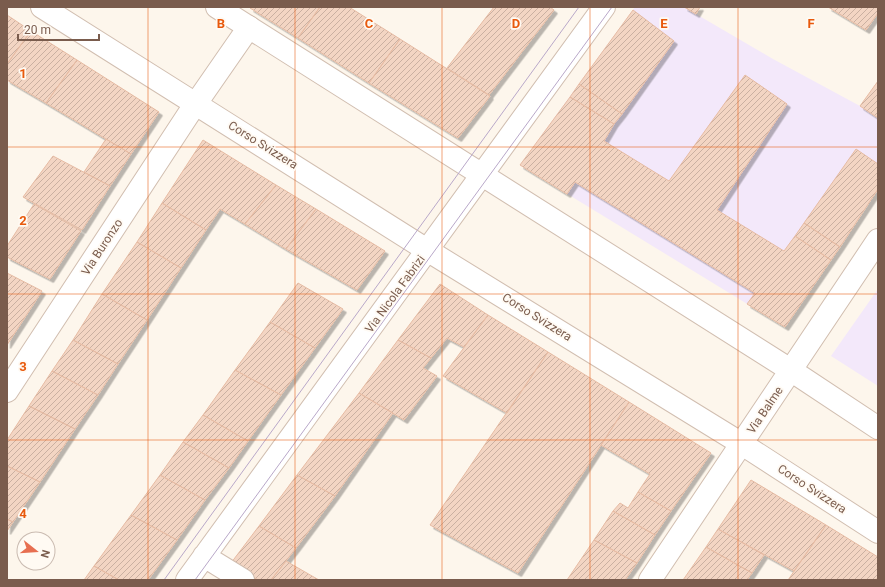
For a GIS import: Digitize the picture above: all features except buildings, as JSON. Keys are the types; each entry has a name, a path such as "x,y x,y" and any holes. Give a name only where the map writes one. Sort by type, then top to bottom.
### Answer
{"street":[{"name":"Corso Svizzera","path":"42,7 427,250 742,444 878,532"},
{"path":"218,7 792,370 878,428"},
{"name":"Via Nicola Fabrizi","path":"187,580 427,250 480,174 604,7"},
{"path":"196,103 249,27"},
{"name":"Via Buronzo","path":"7,391 196,103"},
{"name":"Via Balme","path":"650,580 878,240"},
{"path":"204,556 243,580"}],"shaded area":[{"path":"635,7 684,7 773,59 860,106 878,118 878,189 785,327 520,165"},
{"path":"878,289 878,386 831,356"}],"tram line":[{"path":"164,580 579,7"},
{"path":"195,580 612,7"}]}
